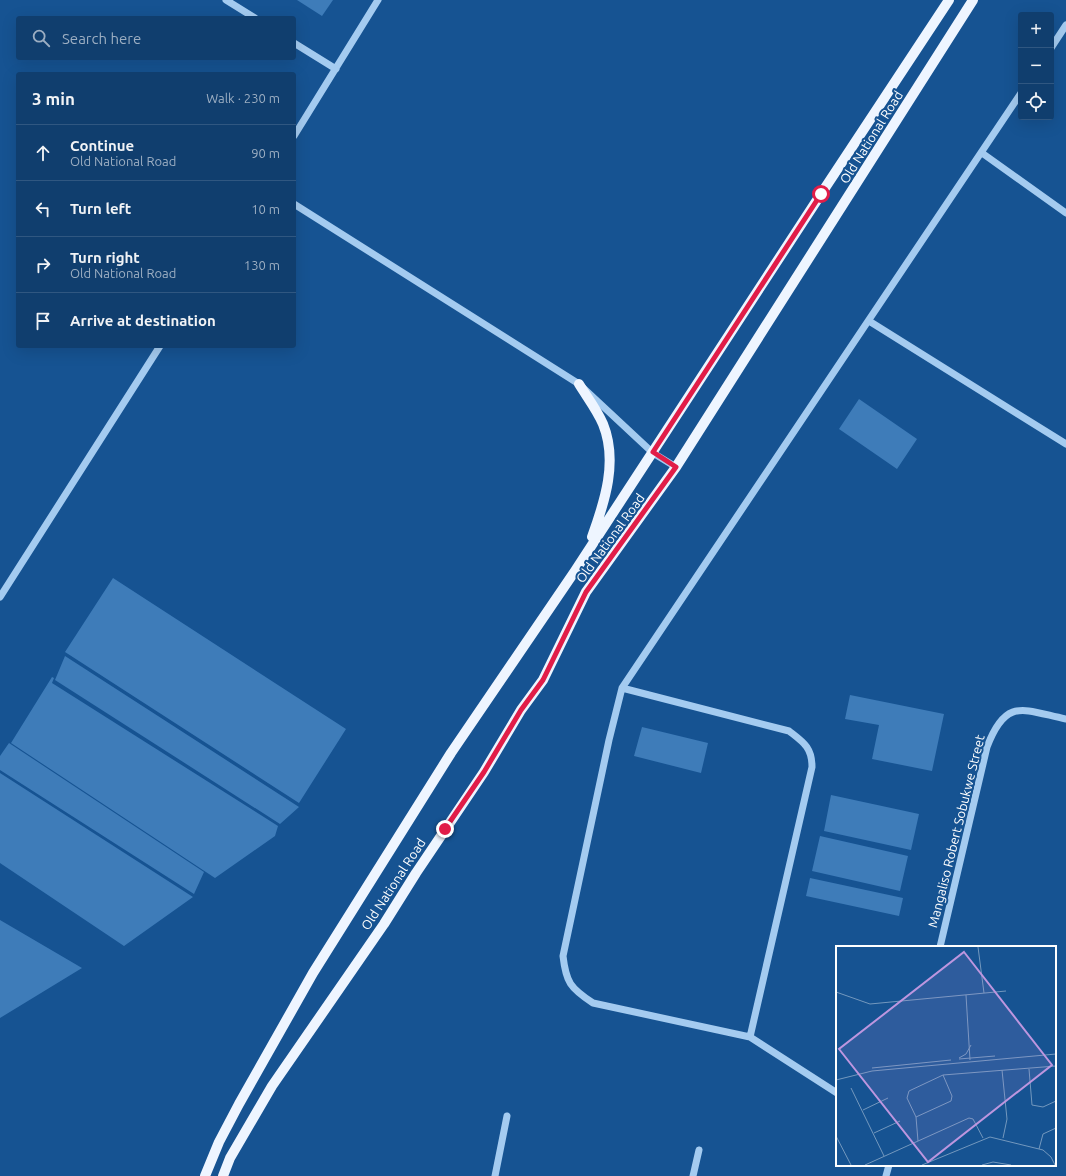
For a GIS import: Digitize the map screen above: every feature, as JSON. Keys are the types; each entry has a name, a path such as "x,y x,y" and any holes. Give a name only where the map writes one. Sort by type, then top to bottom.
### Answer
{"main road":[{"name":"Old National Road","path":"205,1176 219,1142 235,1110 330,944 451,753 586,554 949,0"},
{"name":"Old National Road","path":"223,1176 230,1158 272,1086 384,924 416,872 484,772 518,716 543,680 586,592 676,467 973,0"},
{"path":"579,384 598,414 603,425 610,454 610,470 598,520 586,554"}],"street":[{"path":"226,0 252,16"},
{"path":"296,133 378,0"},
{"path":"1054,43 1066,25"},
{"path":"296,43 336,69"},
{"path":"836,1092 750,1037 593,1003 581,995 572,986 565,972 563,956 609,740 622,688 1018,98"},
{"path":"982,153 1066,213"},
{"path":"296,205 579,384 653,452 676,467"},
{"path":"869,321 1066,444"},
{"path":"0,597 159,348"},
{"path":"622,688 789,731 802,740 812,757 810,775 750,1037"},
{"name":"Mangaliso Robert Sobukwe Street","path":"940,946 993,731 1002,719 1010,712 1019,709 1066,719"},
{"path":"495,1176 507,1116"},
{"path":"693,1176 699,1150"},
{"path":"886,1176 889,1166"}],"building":[{"path":"297,0 333,0 322,16"},
{"path":"859,399 917,439 897,469 839,429"},
{"path":"113,578 346,729 299,803 65,652"},
{"path":"65,656 299,807 280,824 55,680"},
{"path":"52,677 54,678 52,683 278,826 275,836 215,878 11,743"},
{"path":"850,695 944,714 932,771 872,759 879,725 845,719"},
{"path":"642,727 708,743 701,773 634,756"},
{"path":"9,743 204,872 194,894 0,770 0,756"},
{"path":"0,773 193,897 124,946 0,863"},
{"path":"831,795 919,814 911,850 824,831"},
{"path":"820,836 908,856 900,891 812,871"},
{"path":"810,878 903,898 899,916 806,896"},
{"path":"0,920 82,968 0,1018"}],"route":[{"path":"445,829 484,772 521,710 543,680 586,592 676,467 653,452 821,194"}]}
